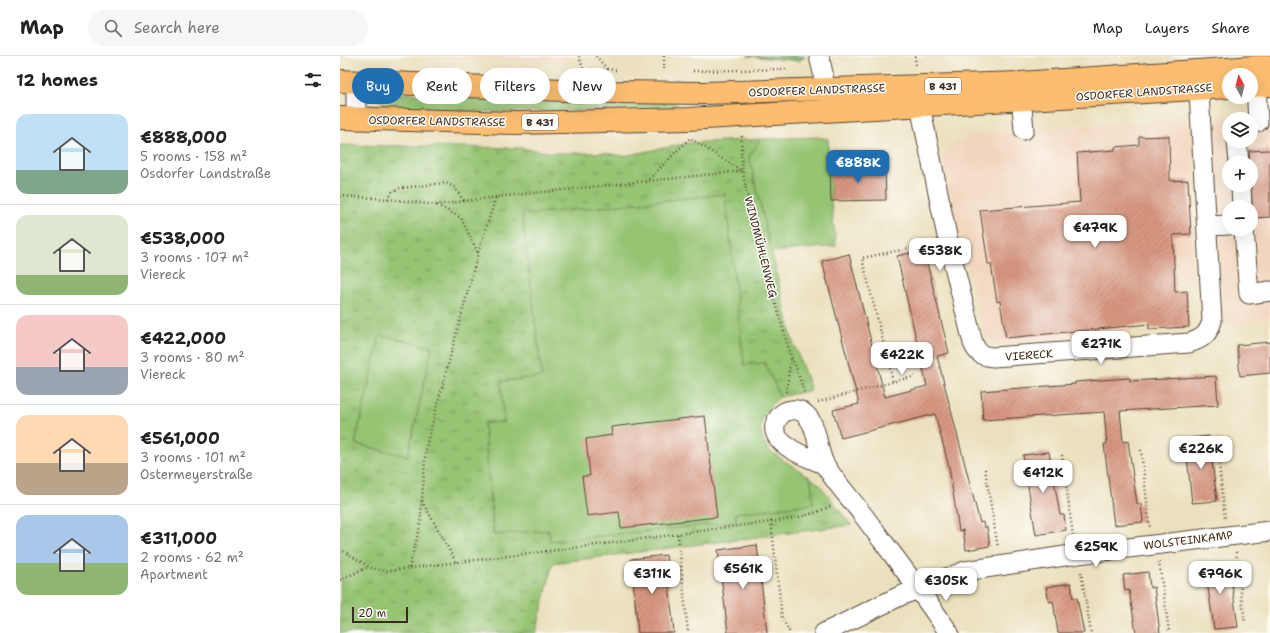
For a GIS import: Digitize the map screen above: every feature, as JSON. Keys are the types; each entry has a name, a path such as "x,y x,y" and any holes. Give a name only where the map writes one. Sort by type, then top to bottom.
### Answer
{"main road":[{"name":"OSDORFER LANDSTRASSE","path":"348,81 613,92 703,93 917,88 1021,91 1198,80 1270,66"},
{"name":"OSDORFER LANDSTRASSE","path":"1198,80 1222,85"},
{"name":"OSDORFER LANDSTRASSE","path":"348,118 557,122 688,118 917,88"}],"street":[{"path":"819,56 823,73 824,89"},
{"name":"VIERECK","path":"917,88 945,201 948,241 972,343 977,352 983,356 993,357 1189,343 1201,340 1209,332 1212,322 1198,80"},
{"path":"348,81 348,118"},
{"path":"1259,85 1260,122"},
{"path":"1021,91 1024,130"},
{"path":"1207,226 1222,225"},
{"path":"1245,236 1249,294 1270,291"},
{"path":"824,464 798,455 779,440 776,426 778,418 788,411 801,410 809,419 824,464 918,588 949,633"},
{"name":"WOLSTEINKAMP","path":"824,633 918,588 965,571 1078,554 1270,531"}],"path":[{"path":"579,56 583,69 607,69 596,56"},
{"path":"664,56 664,71"},
{"path":"914,56 917,88"},
{"name":"WINDMÜHLENWEG","path":"742,135 740,152 742,171 756,233 791,357 805,394"},
{"path":"646,182 690,138 742,171"},
{"path":"340,196 388,199 436,205 496,197 742,171"},
{"path":"388,199 392,192 400,188 446,183 454,187 464,201"},
{"path":"410,568 420,526 426,447 478,253 496,197"},
{"path":"436,205 461,218 478,253"},
{"path":"893,381 862,258 948,241"},
{"name":"WINDMÜHLENWEG","path":"788,411 784,400 791,357"},
{"path":"812,406 821,400 915,376"},
{"path":"1216,437 1226,522"},
{"path":"1141,450 1151,536"},
{"path":"1062,455 1073,539"},
{"path":"985,469 998,548"},
{"path":"422,500 456,562"},
{"path":"340,549 369,567 388,570 410,568 772,521 810,514 834,504"},
{"path":"772,521 782,618 790,633"},
{"path":"678,534 688,633"},
{"path":"1235,545 1244,624"},
{"path":"1159,562 1169,631"},
{"path":"1080,564 1091,633"},
{"path":"340,580 369,567"}],"shaded area":[{"path":"394,56 569,56 570,63"},
{"path":"1270,113 1270,318 1223,326 1215,131 1219,117 1222,117 1222,148 1258,148 1258,114"},
{"path":"1178,120 1191,128 1195,137 1193,278 1130,281 1134,333 999,345 985,337 943,169 943,157 947,149 969,136 982,133"}],"green space":[{"path":"747,56 806,56 799,61"},
{"path":"404,94 412,94 412,104 472,104 472,97 480,97 480,104 550,104 550,101 558,101 558,104 677,102 677,108 503,112 396,109 386,104 404,104"},
{"path":"817,137 828,139 831,201 836,246 771,252 749,156 760,139"},
{"path":"760,139 749,157 792,339 811,390 780,397 765,363 744,365 725,194 522,215 542,377 501,381 504,422 484,423 493,535 549,530 550,541 736,522 736,513 813,504 811,478 820,485 851,525 553,563 536,633 340,633 340,145 520,148 554,153 605,153 623,156 689,143","holes":["380,335 432,347 408,456 355,444"]},
{"path":"725,194 745,365 765,363 780,397 773,403 764,416 761,423 762,437 765,445 771,452 811,478 813,504 736,513 736,522 550,541 549,530 494,536 484,423 504,422 501,381 542,377 522,215"},
{"path":"380,335 432,347 408,456 355,444"}],"building":[{"path":"1169,136 1170,181 1188,180 1191,234 1173,235 1175,292 1187,291 1189,327 1149,329 1149,324 1006,338 1000,301 997,302 991,264 988,264 980,210 1080,202 1077,153 1115,150 1115,147 1139,145 1139,137"},
{"path":"1270,150 1270,217 1258,218 1258,200 1252,200 1251,192 1258,192 1258,156 1249,156 1249,151"},
{"path":"885,167 886,200 831,201 830,168"},
{"path":"924,250 949,353 937,356 980,523 983,522 984,527 987,527 990,546 966,550 963,530 959,531 949,467 935,414 841,438 833,410 859,404 822,261 849,254 885,397 927,386 897,256"},
{"path":"1270,342 1270,373 1240,376 1237,345"},
{"path":"1216,376 1218,405 1120,411 1123,442 1128,441 1137,504 1141,504 1143,522 1114,525 1104,444 1107,444 1104,412 983,420 981,391 1130,378 1130,381"},
{"path":"705,416 717,517 621,528 619,512 587,516 582,476 590,476 586,439 612,435 611,427"},
{"path":"1209,436 1217,501 1192,503 1185,439"},
{"path":"1049,452 1060,515 1064,515 1066,530 1036,535 1023,455"},
{"path":"757,545 767,633 728,633 718,550"},
{"path":"666,555 674,633 638,633 631,559"},
{"path":"1225,562 1227,579 1231,578 1238,627 1214,629 1207,581 1202,581 1200,565"},
{"path":"1148,572 1150,588 1154,587 1160,633 1136,633 1129,590 1125,591 1123,575"},
{"path":"1071,583 1073,598 1077,598 1084,633 1058,633 1053,601 1049,602 1046,587"}]}
